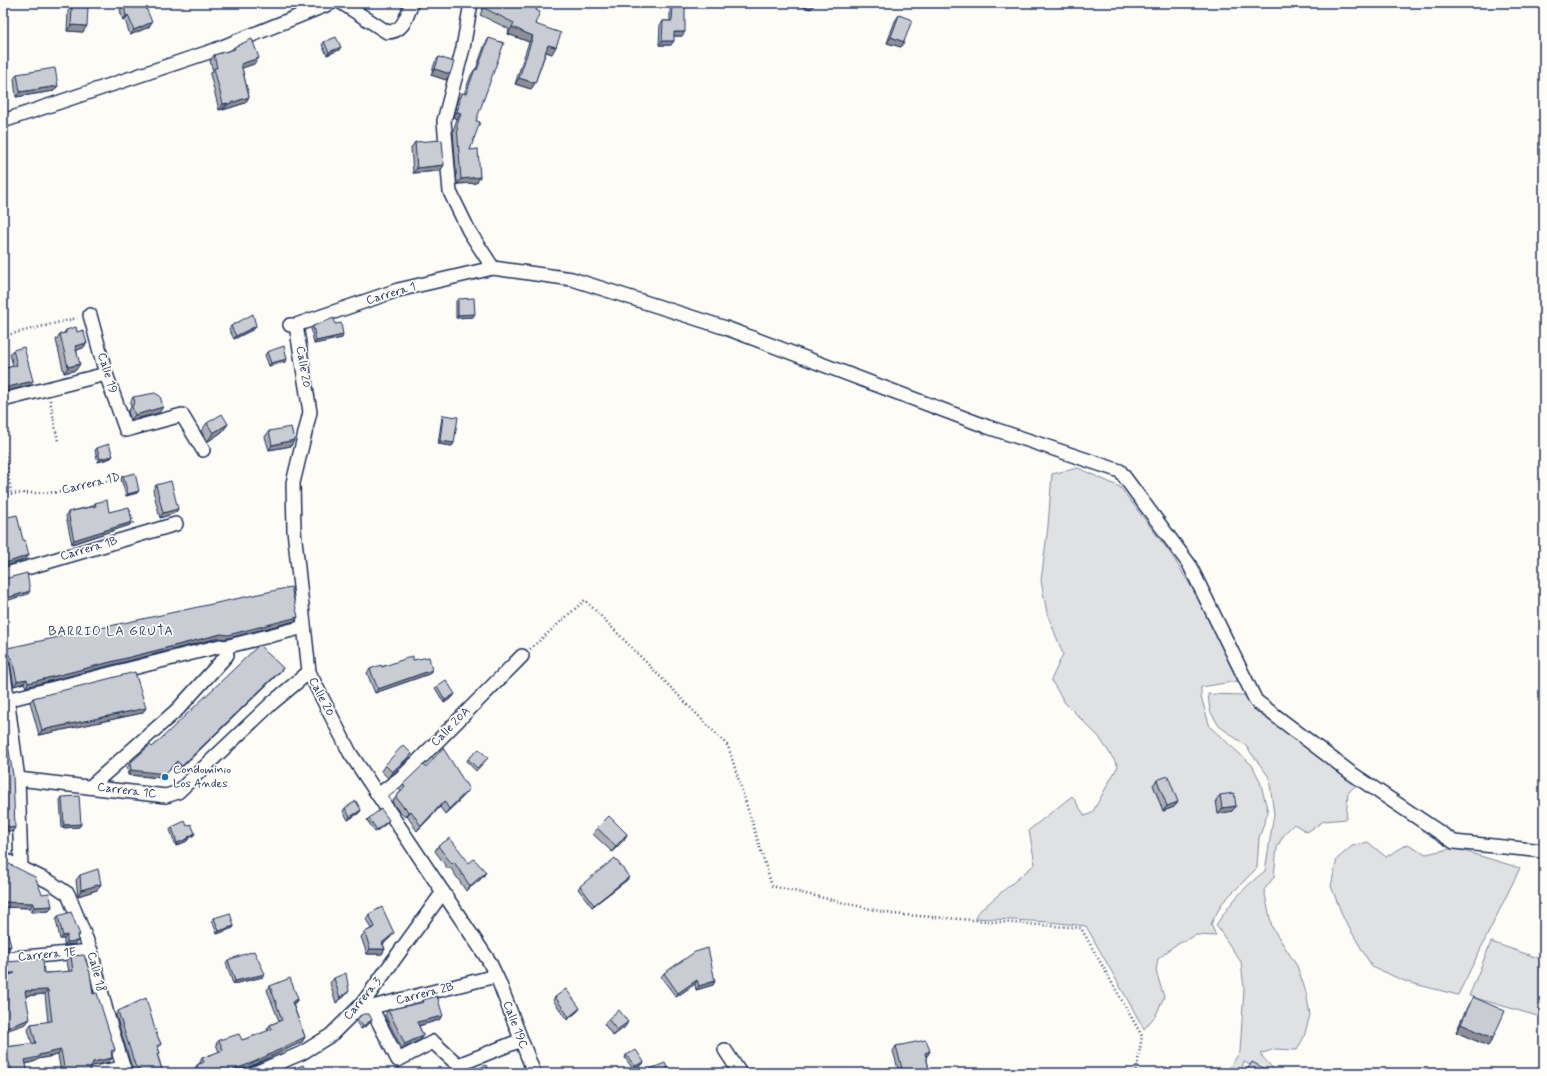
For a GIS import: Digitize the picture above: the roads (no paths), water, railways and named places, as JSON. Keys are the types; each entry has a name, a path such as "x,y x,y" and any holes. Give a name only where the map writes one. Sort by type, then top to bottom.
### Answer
{"street":[{"path":"3,121 215,50 331,3"},
{"path":"342,3 387,32 395,32 402,26 412,3"},
{"path":"472,3 463,48 444,121 450,192 469,231 493,268 572,279 726,328 988,427 1120,471 1189,564 1256,701 1351,773 1454,842 1544,851"},
{"name":"Carrera 1","path":"293,325 398,290 493,268"},
{"name":"Calle 19","path":"90,315 106,374 126,430 182,415 203,450"},
{"name":"Calle 20","path":"293,325 310,412 293,482 294,530 309,672 350,753 489,961 496,976"},
{"path":"3,400 106,374"},
{"name":"Carrera 1B","path":"3,574 176,524"},
{"path":"5,696 220,646 225,647 304,627"},
{"path":"90,787 178,709 227,655 225,647"},
{"name":"Calle 20A","path":"378,795 402,777 522,656"},
{"path":"3,667 5,696 18,779 21,867 3,859"},
{"name":"Carrera 1C","path":"18,779 166,796 178,792 272,703 309,672"},
{"name":"Calle 18","path":"21,867 50,882 68,894 91,951 107,1014 125,1071"},
{"name":"Carrera 3","path":"255,1073 302,1053 331,1035 354,1011 443,892"},
{"name":"Carrera 1E","path":"3,959 91,951"},
{"name":"Carrera 2B","path":"354,1011 496,976"},
{"name":"Calle 19C","path":"496,976 534,1073"},
{"path":"371,1007 398,1060 433,1042 458,1065 521,1040"},
{"path":"725,1050 740,1073"},
{"path":"94,1073 125,1071"}],"place":[{"name":"Condominio Los Andes","path":"165,777"}],"district":[{"name":"BARRIO LA GRUTA","path":"111,631"}]}
